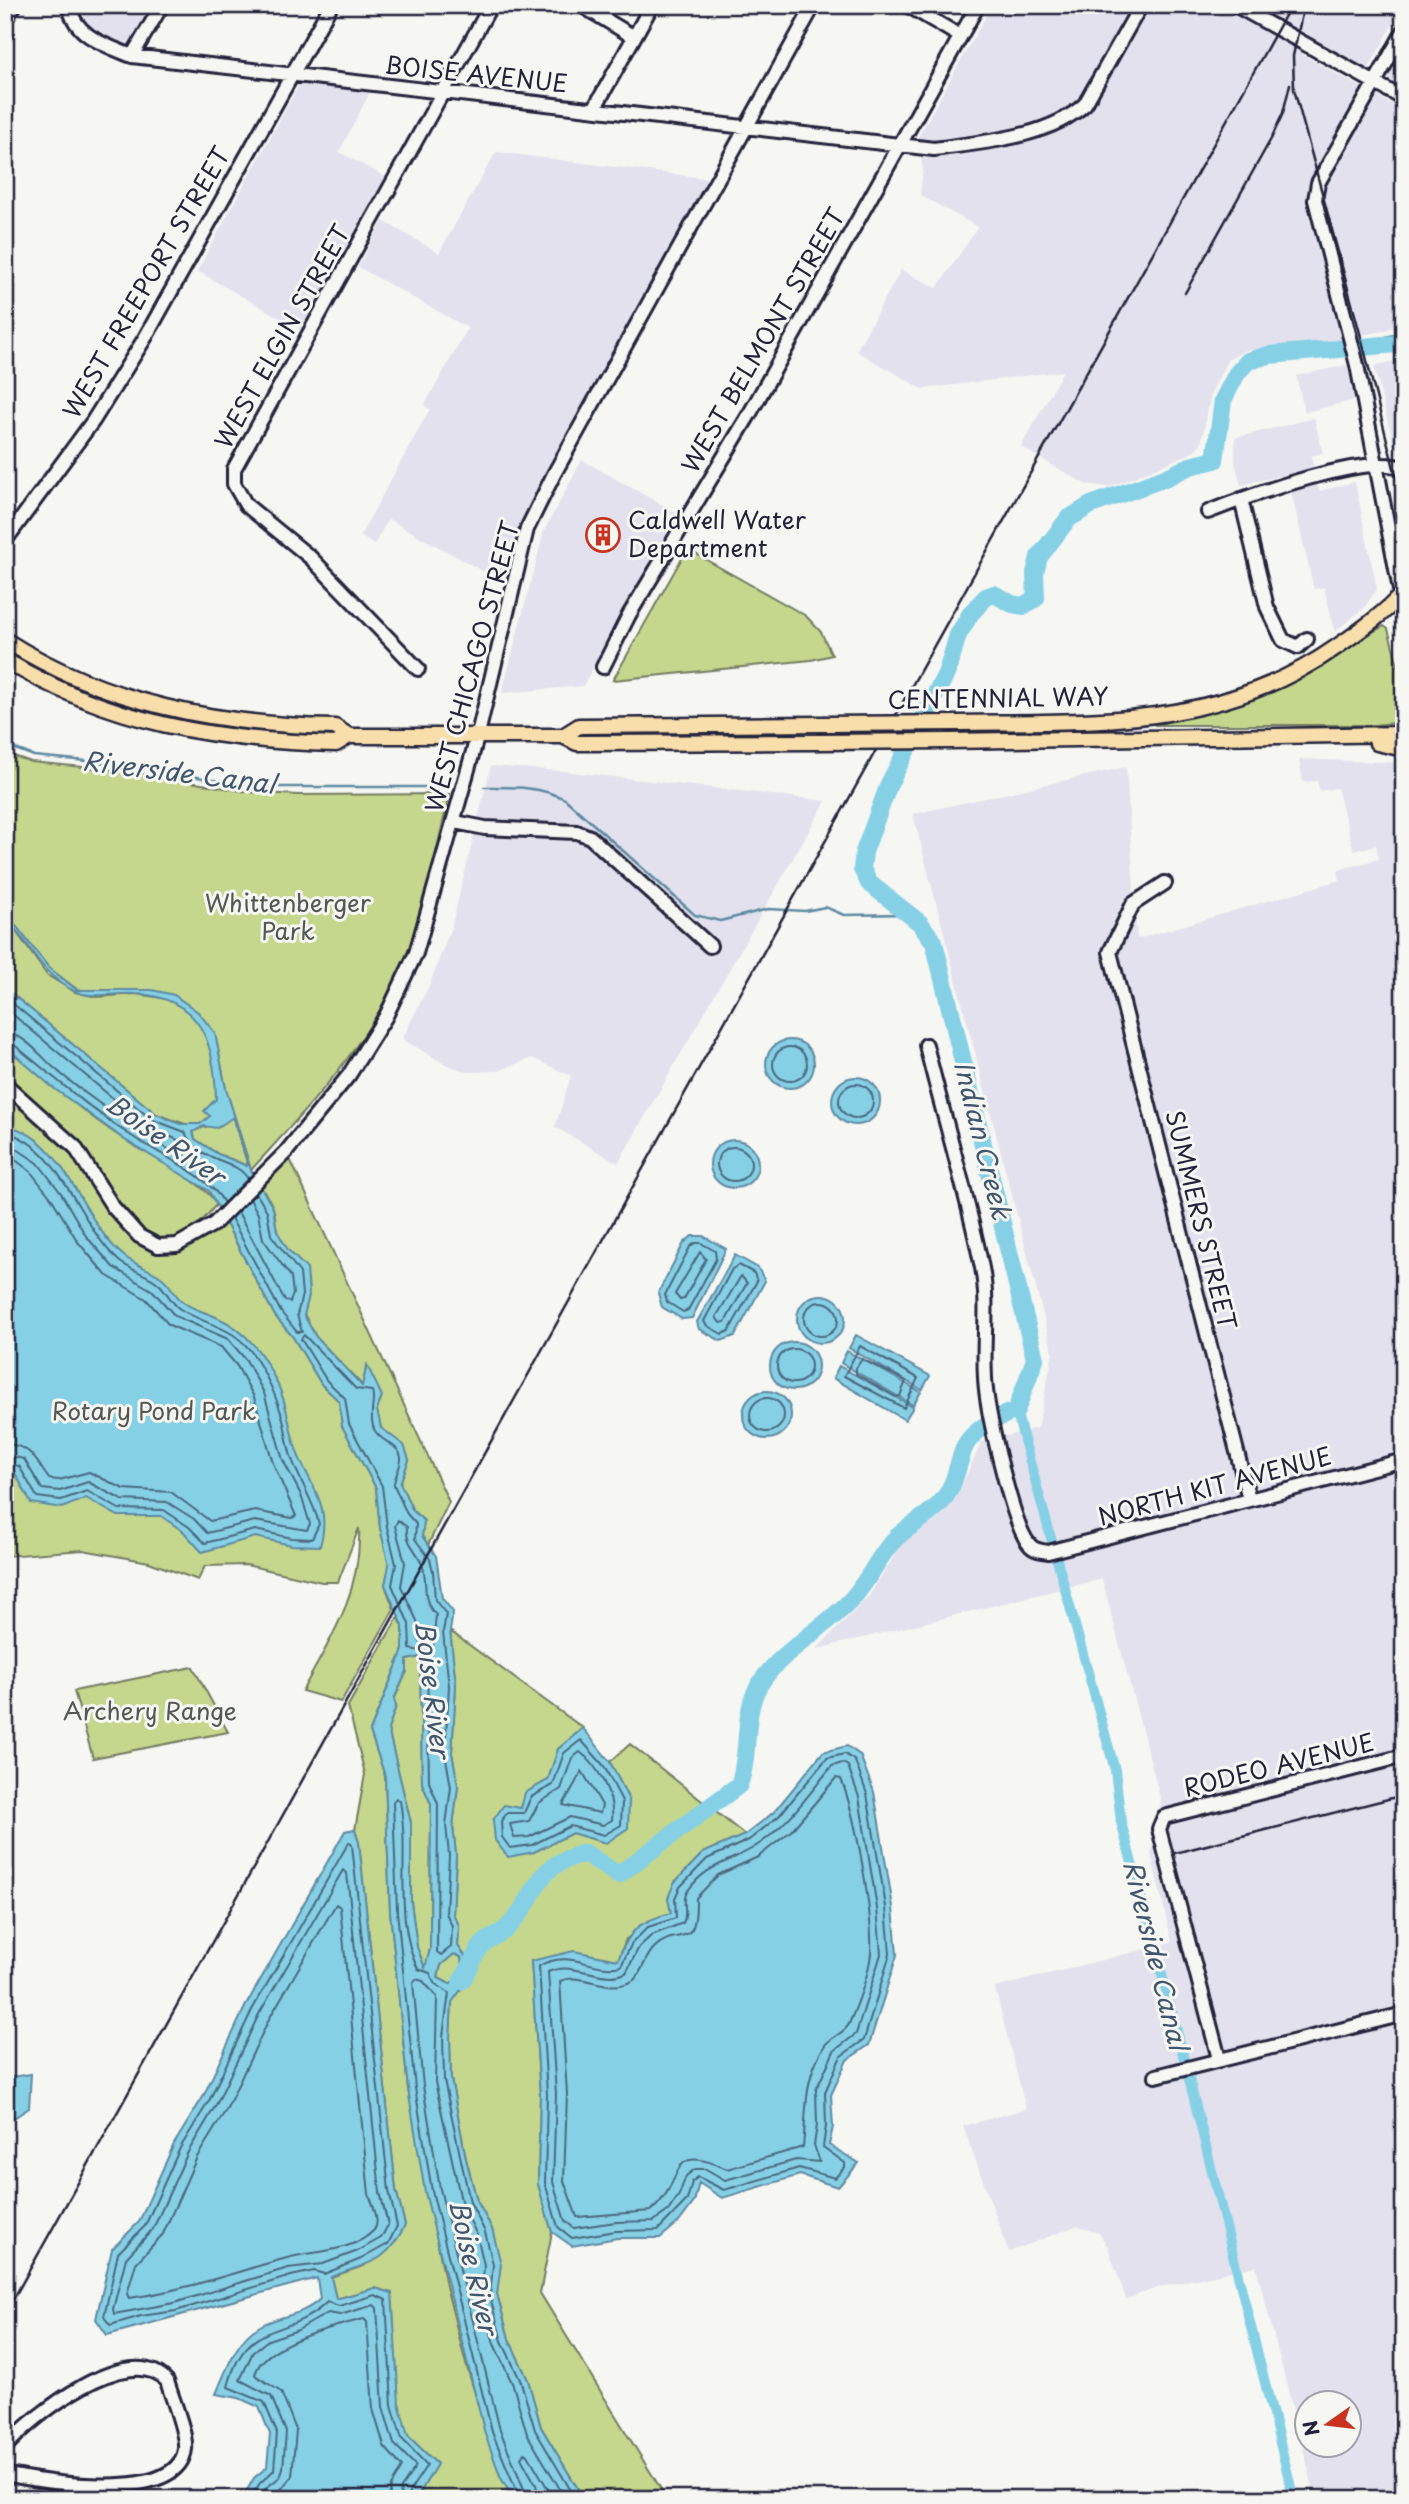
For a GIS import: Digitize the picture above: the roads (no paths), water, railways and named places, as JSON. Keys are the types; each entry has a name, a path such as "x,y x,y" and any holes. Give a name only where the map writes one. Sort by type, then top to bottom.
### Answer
{"highway":[{"path":"5,15 12,5"}],"main road":[{"name":"CENTENNIAL WAY","path":"564,736 579,726 1127,720 1215,705 1297,673 1369,625 1403,597"},
{"name":"CENTENNIAL WAY","path":"5,640 66,674 122,696 175,711 279,726 335,727 349,736"},
{"name":"CENTENNIAL WAY","path":"5,660 72,692 168,727 222,738 273,743 336,744 349,736 478,734 564,736 578,743 1404,734"},
{"path":"1198,737 1223,744 1385,743 1404,749"}],"street":[{"name":"BOISE AVENUE","path":"69,5 70,12 86,34 101,45 132,56 934,149 1039,128 1074,114 1085,104 1141,5"},
{"path":"132,56 162,5"},
{"name":"WEST FREEPORT STREET","path":"5,541 123,373 331,5"},
{"path":"442,93 491,5"},
{"path":"581,5 634,37"},
{"path":"594,109 652,5"},
{"name":"WEST CHICAGO STREET","path":"5,1084 75,1147 113,1207 139,1236 158,1246 177,1245 214,1224 286,1152 349,1075 386,1016 416,953 478,734 527,529 554,474 814,5"},
{"path":"907,5 960,36"},
{"name":"WEST BELMONT STREET","path":"603,667 629,615 754,407 978,5"},
{"path":"1235,5 1404,99"},
{"path":"1403,597 1357,365 1315,200 1318,183 1404,31"},
{"name":"WEST ELGIN STREET","path":"418,669 312,558 246,505 234,484 234,477 243,453 442,93"},
{"path":"1208,512 1268,489 1376,464 1392,463 1404,469"},
{"path":"1241,499 1266,607 1283,640 1298,647 1307,639"},
{"path":"454,822 485,828 577,832 590,837 710,946"},
{"name":"SUMMERS STREET","path":"1165,883 1133,904 1110,951 1249,1499"},
{"name":"NORTH KIT AVENUE","path":"926,1045 982,1270 987,1315 984,1342 989,1410 1012,1503 1028,1544 1042,1551 1062,1548 1404,1460"},
{"name":"RODEO AVENUE","path":"1219,2059 1159,1829 1164,1817 1404,1756"},
{"path":"1156,2076 1404,2014"},
{"path":"5,2446 50,2407 84,2386 123,2370 142,2367 159,2373 167,2381 186,2448 181,2463 168,2479 154,2486 66,2486 5,2474"}],"water":[{"path":"1404,332 1404,349 1371,352 1369,341"},
{"name":"Boise River","path":"5,912 49,968 77,990 152,990 174,995 198,1012 215,1033 226,1089 251,1170 273,1208 277,1231 288,1250 307,1269 309,1296 304,1315 316,1337 362,1386 367,1365 382,1396 377,1410 381,1428 404,1445 409,1460 400,1483 413,1511 424,1521 422,1536 436,1556 442,1598 453,1612 450,1631 456,1685 452,1753 458,1786 453,1826 456,1855 453,1914 459,1925 458,1946 475,1970 452,2002 451,2079 477,2201 492,2229 501,2264 497,2294 509,2339 528,2380 541,2427 584,2499 514,2499 501,2478 485,2434 425,2192 408,2089 390,1911 385,1776 370,1731 403,1650 403,1626 385,1585 389,1565 380,1528 376,1488 342,1426 339,1401 322,1385 293,1337 275,1316 209,1191 125,1140 52,1087 5,1046 5,988 156,1114 180,1124 200,1124 210,1116 204,1111 216,1099 212,1060 200,1027 190,1014 159,997 137,994 90,995 66,987 43,966","holes":["233,1117 248,1165 247,1166 218,1154 195,1139 193,1132 204,1126 217,1128","420,1657 422,1783 431,1804 430,1949 425,1968 417,1947 411,1902 411,1823 388,1729 396,1706 394,1699 407,1671 407,1660","454,1954 461,1957 463,1972 450,1984 438,1978 441,1965"]},
{"path":"790,1040 807,1047 814,1064 807,1081 790,1088 773,1081 766,1064 773,1047"},
{"path":"856,1077 873,1084 880,1101 873,1118 856,1125 839,1118 832,1101 839,1084"},
{"name":"Rotary Pond Park","path":"5,1125 27,1133 44,1146 72,1182 95,1222 124,1256 161,1277 185,1304 237,1329 260,1354 282,1394 299,1457 319,1500 323,1520 320,1546 291,1545 255,1537 202,1552 184,1532 161,1516 118,1516 86,1498 62,1508 31,1503 14,1471 5,1470"},
{"path":"734,1140 751,1147 758,1164 751,1181 734,1188 717,1181 710,1164 717,1147"},
{"path":"692,1236 703,1236 726,1249 692,1318 682,1319 662,1307 658,1293 684,1243"},
{"path":"735,1255 758,1268 765,1281 735,1336 721,1341 699,1329 697,1322"},
{"path":"821,1295 838,1302 845,1319 838,1336 821,1343 804,1336 797,1319 804,1302"},
{"path":"856,1335 930,1376 922,1390 849,1348"},
{"path":"794,1342 811,1349 818,1366 811,1383 794,1390 777,1383 770,1366 777,1349"},
{"path":"847,1351 921,1392 913,1405 841,1363"},
{"path":"839,1366 913,1407 905,1420 833,1378"},
{"path":"767,1391 784,1398 791,1415 784,1432 767,1439 750,1432 743,1415 750,1398"},
{"path":"5,1651 11,1666 8,1706 12,1735 5,1744"},
{"path":"583,1728 610,1762 629,1800 628,1828 606,1843 572,1833 534,1852 508,1857 495,1840 493,1820 504,1805 521,1808 525,1793 548,1780 558,1749"},
{"path":"847,1746 860,1755 874,1792 893,1907 897,1955 869,2045 847,2060 831,2095 833,2127 829,2145 859,2163 838,2187 800,2175 722,2198 699,2183 694,2202 679,2222 660,2238 617,2238 572,2246 552,2232 538,2184 540,2094 531,1961 574,1951 618,1960 627,1940 637,1928 643,1923 671,1913 668,1898 674,1883 703,1853 745,1835 774,1812 823,1752"},
{"path":"355,1829 359,1843 396,2190 405,2225 391,2248 383,2255 366,2265 331,2277 336,2299 375,2288 392,2293 399,2403 408,2436 437,2464 416,2499 242,2499 254,2478 267,2467 270,2434 259,2407 239,2398 216,2394 238,2347 251,2332 268,2322 306,2309 320,2299 317,2278 107,2335 96,2319 112,2249 139,2222 174,2144 203,2097 245,2007 345,1831"},
{"path":"31,2074 29,2108 5,2124 5,2078"}],"waterway":[{"name":"Indian Creek","path":"461,1981 482,1945 506,1929 517,1917 537,1884 553,1867 566,1859 585,1853 618,1875 739,1785 752,1702 764,1678 785,1655 836,1615 854,1597 894,1540 943,1500 954,1481 969,1440 980,1429 1016,1411 1035,1359 934,942 920,923 869,883 862,869 864,852 889,784 947,672 958,635 971,613 986,597 994,594 1012,604 1023,606 1036,598 1035,573 1039,557 1068,519 1091,505 1190,466 1215,460 1223,400 1237,373 1248,361 1269,355 1396,344 1404,338"},
{"name":"Riverside Canal","path":"5,745 34,756 129,765 255,787 439,787"},
{"name":"Riverside Canal","path":"484,787 536,789 565,799 695,915 720,921 768,909 805,911 825,907 844,915 908,914"},
{"name":"Riverside Canal","path":"1016,1411 1115,1770 1121,1822 1177,2031 1294,2499"}],"railway":[{"path":"5,2314 1291,5"},
{"path":"1304,5 1293,56 1294,89 1404,508"},
{"path":"1185,293 1271,139 1283,113 1290,84"},
{"path":"1175,1853 1404,1795"}],"place":[{"name":"Caldwell Water Department","path":"603,535"}],"park label":[{"name":"Whittenberger Park","path":"288,918"},
{"name":"Archery Range","path":"150,1712"}]}
